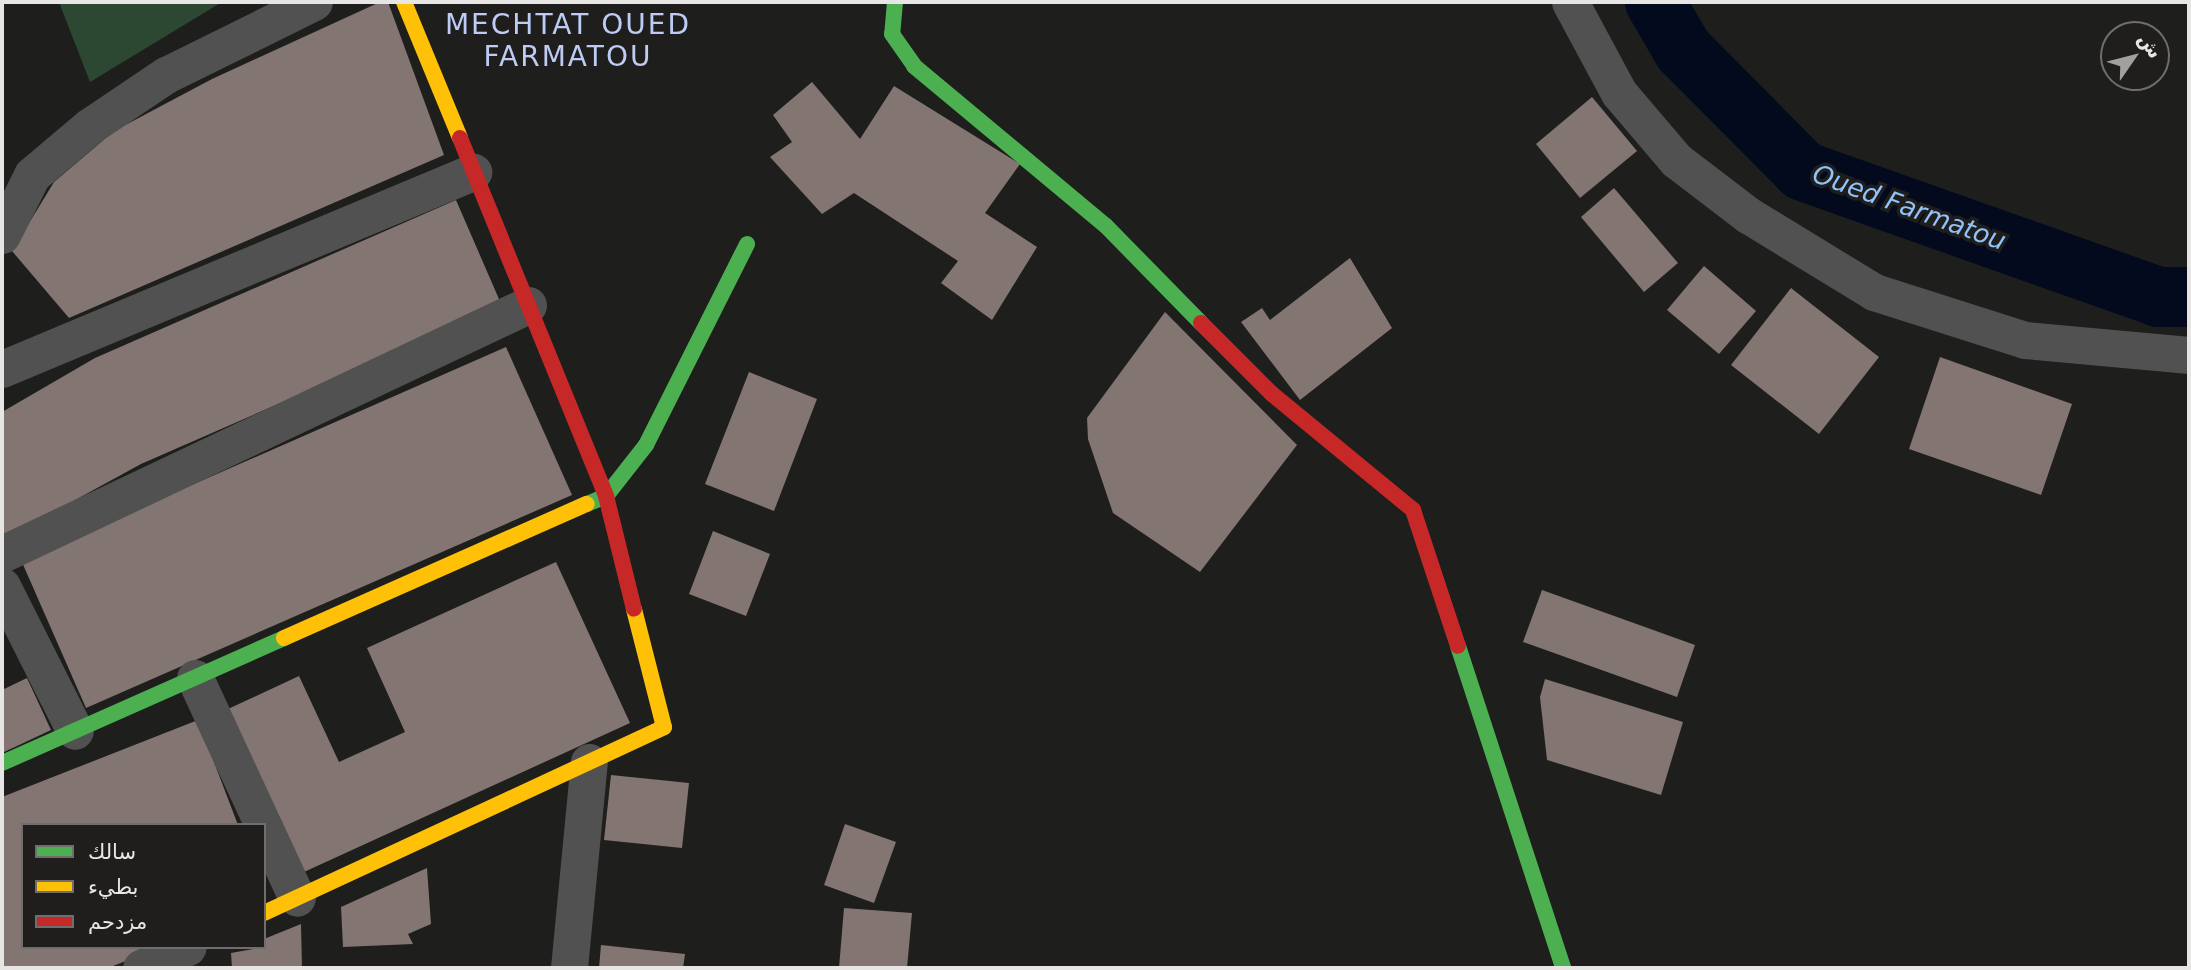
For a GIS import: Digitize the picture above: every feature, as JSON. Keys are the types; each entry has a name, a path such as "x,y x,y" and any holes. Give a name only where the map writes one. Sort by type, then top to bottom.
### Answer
{"street":[{"path":"6,223 32,175 90,126 166,75 314,2"},
{"path":"266,912 664,727 606,496 404,2"},
{"path":"895,2 891,34 914,66 1105,226 1272,394 1356,458 1413,510 1563,968"},
{"path":"1570,2 1619,93 1676,160 1748,215 1874,292 2025,340 2189,355"},
{"path":"2,369 473,172"},
{"path":"2,764 606,496 646,445 747,244"},
{"path":"2,554 528,305"},
{"path":"2,586 75,731"},
{"path":"195,678 263,823"},
{"path":"569,968 589,762"},
{"path":"266,830 297,898"},
{"path":"141,968 184,949"}],"green space":[{"path":"59,2 222,2 90,82"}],"building":[{"path":"380,2 388,2 444,155 69,318 12,251 54,182 114,131 212,79"},
{"path":"812,82 860,139 894,86 1020,164 985,213 1037,247 992,320 941,283 958,261 854,193 822,214 770,157 792,142 773,115"},
{"path":"1592,97 1637,151 1580,198 1536,144"},
{"path":"1614,188 1678,263 1644,292 1581,217"},
{"path":"456,200 502,306 141,464 2,540 2,412 95,358"},
{"path":"1350,258 1392,328 1300,400 1241,322 1262,308 1270,320"},
{"path":"1704,266 1756,311 1719,354 1667,310"},
{"path":"1791,288 1879,357 1819,434 1731,365"},
{"path":"1165,312 1297,445 1200,572 1113,513 1088,439 1087,418"},
{"path":"506,347 572,495 86,708 21,560"},
{"path":"1940,357 2072,404 2041,495 1909,449"},
{"path":"749,372 817,399 774,511 705,484"},
{"path":"713,531 770,554 746,616 689,594"},
{"path":"556,562 630,723 304,872 228,709 299,676 339,762 405,732 367,648"},
{"path":"1542,590 1695,645 1677,697 1523,642"},
{"path":"27,678 51,730 2,753 2,690"},
{"path":"1545,679 1683,722 1661,795 1547,760 1540,697"},
{"path":"198,720 237,823 21,823 21,949 156,949 108,968 2,968 2,797"},
{"path":"611,775 689,783 682,848 604,840"},
{"path":"845,824 896,842 874,903 824,885"},
{"path":"427,868 431,924 408,934 413,944 343,947 341,907"},
{"path":"844,908 912,913 907,968 839,968"},
{"path":"301,924 302,968 232,968 231,953 266,949 266,938"},
{"path":"601,945 685,954 683,968 599,968"}],"waterway":[{"name":"Oued Farmatou","path":"1655,2 1683,50 1803,171 2158,297 2189,297"}],"traffic: fast":[{"path":"895,2 892,34 914,66 1106,226 1201,323"},
{"path":"587,504 606,496 646,445 747,244"},
{"path":"2,763 284,638"},
{"path":"1458,646 1563,968"}],"traffic: slow":[{"path":"404,2 460,138"},
{"path":"284,638 587,504"},
{"path":"266,912 664,727 634,609"}],"traffic: jam":[{"path":"460,138 606,496 634,609"},
{"path":"1201,323 1272,394 1413,510 1458,646"}],"district":[{"name":"MECHTAT OUED FARMATOU","path":"568,41"}]}
